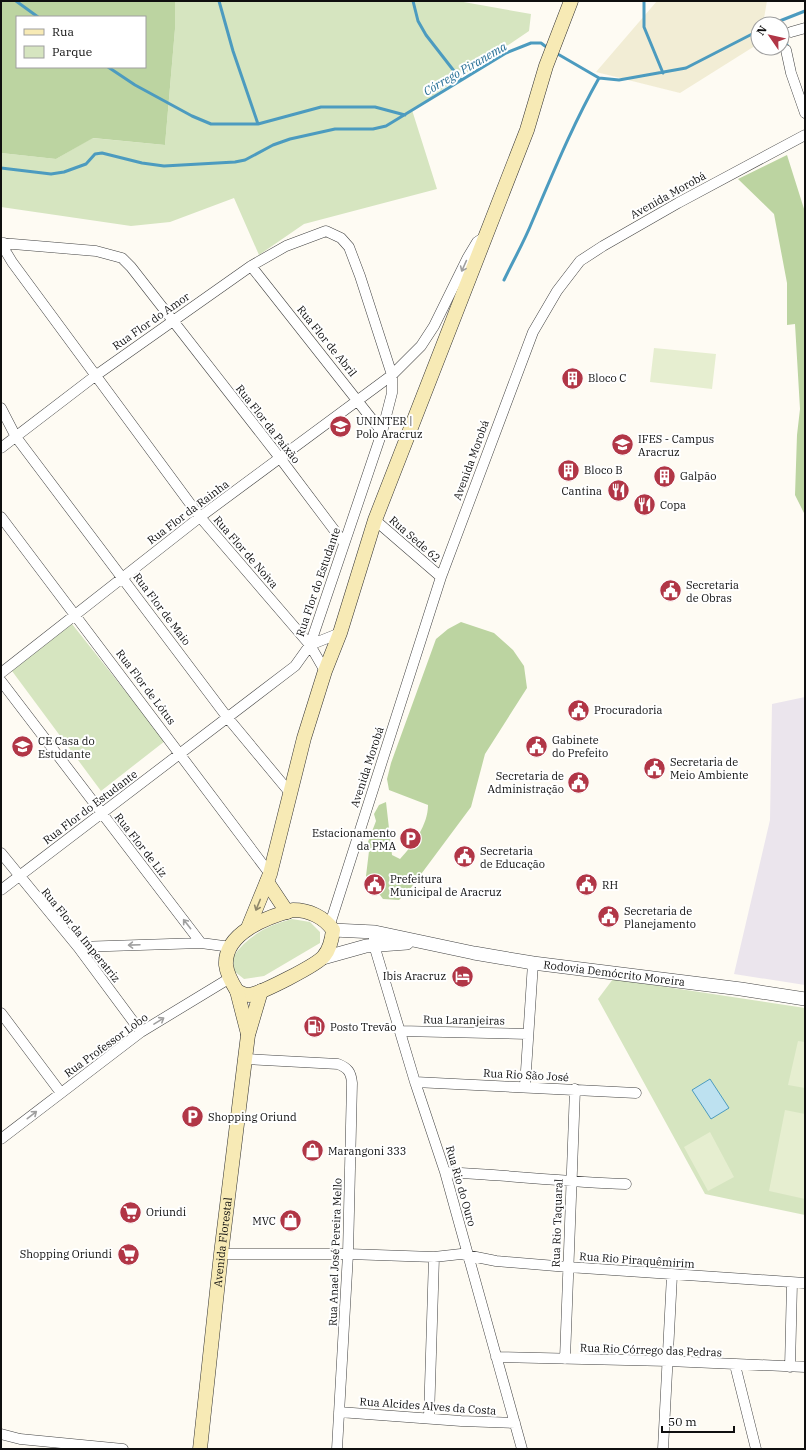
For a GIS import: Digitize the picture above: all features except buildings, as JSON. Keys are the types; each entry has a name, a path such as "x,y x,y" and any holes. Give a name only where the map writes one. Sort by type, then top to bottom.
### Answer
{"main road":[{"path":"248,928 268,878 291,794 304,738 325,671 340,633 375,520 527,130 546,66 569,6"},
{"path":"268,878 287,912"},
{"path":"237,991 247,995 261,991 283,981 323,958 329,948 331,927 311,913 300,910 287,912 248,928 237,938 231,947 226,962 230,978 237,991 248,1035"},
{"path":"248,1035 261,991"},
{"name":"Avenida Florestal","path":"200,1449 221,1254 248,1035"}],"street":[{"path":"790,32 805,28"},
{"path":"787,56 791,73 805,113"},
{"name":"Avenida Morobá","path":"331,927 440,577 533,332 557,291 580,261 602,246 678,203 805,135"},
{"name":"Rua Flor do Amor","path":"1,448 95,376 251,266 286,246 326,231"},
{"name":"Rua Flor do Estudante","path":"1,890 295,666 310,645 382,432 392,393 392,375 349,247 341,238 326,231"},
{"name":"Rua Flor da Rainha","path":"1,672 200,517 392,375 421,346 434,326 468,257 477,242 486,235"},
{"name":"Rua Flor da Paixão","path":"3,243 96,251 122,258 131,267 280,458 344,543"},
{"name":"Rua Flor de Noiva","path":"3,243 12,262 200,517 310,645 325,671"},
{"name":"Rua Flor de Abril","path":"251,266 382,432"},
{"name":"Rua Flor de Maio","path":"1,408 16,437 227,717 291,794"},
{"name":"Rua Flor de Lótus","path":"1,516 180,753 268,878"},
{"name":"Rua Sede 62","path":"375,520 440,577"},
{"path":"310,645 340,633"},
{"name":"Rua Flor de Liz","path":"1,681 201,943"},
{"name":"Rua Flor da Imperatriz","path":"1,853 78,947 141,1032"},
{"name":"Rodovia Demócrito Moreira","path":"331,927 375,932 533,963 741,989 805,999"},
{"name":"Rua Rio do Ouro","path":"375,932 374,945 415,1082 445,1172 522,1449"},
{"path":"78,947 201,943 231,947"},
{"name":"Rodovia Demócrito Moreira","path":"323,958 374,945 425,943"},
{"path":"525,1086 527,1034 533,963"},
{"name":"Rua Professor Lobo","path":"1,1139 141,1032 230,978"},
{"path":"1,1013 61,1093"},
{"name":"Rua Laranjeiras","path":"400,1031 527,1034"},
{"name":"Rua Anael José Pereira Mello","path":"245,1059 338,1064 347,1067 351,1075 348,1254 337,1449"},
{"name":"Rua Rio São José","path":"415,1082 525,1086 636,1093"},
{"name":"Rua Rio Taquaral","path":"565,1359 575,1089"},
{"path":"445,1172 507,1175 571,1182 626,1184"},
{"name":"Rua Rio Piraquêmirim","path":"221,1254 348,1254 434,1257 454,1254 468,1255 496,1261 568,1268 805,1283"},
{"path":"429,1418 434,1257"},
{"path":"663,1449 672,1275"},
{"path":"790,1367 792,1283"},
{"name":"Rua Rio Córrego das Pedras","path":"496,1357 668,1361 805,1367"},
{"path":"735,1365 756,1449"},
{"name":"Rua Alcides Alves da Costa","path":"339,1412 515,1423"},
{"path":"1,1434 20,1444 123,1449"}],"shaded area":[{"path":"657,1 767,1 764,16 750,16 750,49 680,93 596,72"},
{"path":"805,697 805,985 734,974 770,820 772,704"}],"green space":[{"path":"1,1 175,1 175,29 165,145 93,138 56,159 1,153"},
{"path":"174,1 458,1 531,14 529,31 412,110 437,189 304,224 259,255 234,198 170,222 131,226 1,207 1,153 56,159 92,138 165,145 175,29"},
{"path":"787,155 805,212 805,515 795,495 797,435 800,409 795,324 787,325 787,283 774,214 738,179"},
{"path":"654,348 716,354 712,389 650,382"},
{"path":"461,622 494,633 513,650 524,666 527,688 485,754 471,807 410,889 399,900 383,899 366,876 369,851 368,842 376,821 374,814 379,805 386,802 392,855 400,859 415,841 423,827 428,805 389,790 387,779 391,763 436,639 448,629"},
{"path":"72,624 165,741 101,791 12,671"},
{"path":"292,919 310,922 320,932 320,943 264,976 244,979 234,971 233,957 251,937 266,928"},
{"path":"613,979 805,1008 805,1215 705,1194 598,999"},
{"path":"798,1041 805,1042 805,1088 788,1085"},
{"path":"785,1110 805,1114 805,1199 769,1191"},
{"path":"710,1132 734,1177 708,1191 684,1147"}],"water":[{"path":"710,1079 729,1108 711,1119 692,1090"}],"waterway":[{"path":"16,1 37,16"},
{"path":"219,1 233,51 258,124"},
{"path":"413,1 418,21 426,35 461,80"},
{"path":"644,1 644,27 663,73"},
{"name":"Córrego Piranema","path":"790,17 805,11"},
{"name":"Córrego Piranema","path":"556,53 599,78 619,80 686,68 750,35"},
{"name":"Córrego Piranema","path":"1,168 51,174 64,172 86,164 95,154 102,153 142,163 164,166 235,162 245,160 273,145 290,139 335,129 373,129 386,126 506,53 531,43 541,43 549,49"},
{"path":"110,68 135,85 192,116 211,124 258,124 321,107 375,107 405,115"},
{"path":"504,280 526,237 572,131 599,78"}],"place":[{"name":"Bloco C","path":"572,378"},
{"name":"UNINTER | Polo Aracruz","path":"341,427"},
{"name":"IFES - Campus Aracruz","path":"622,445"},
{"name":"Bloco B","path":"568,470"},
{"name":"Galpão","path":"664,476"},
{"name":"Cantina","path":"618,491"},
{"name":"Copa","path":"645,505"},
{"name":"Secretaria de Obras","path":"670,591"},
{"name":"Procuradoria","path":"578,710"},
{"name":"Gabinete do Prefeito","path":"537,746"},
{"name":"CE Casa do Estudante","path":"23,747"},
{"name":"Secretaria de Meio Ambiente","path":"655,768"},
{"name":"Secretaria de Administração","path":"579,782"},
{"name":"Estacionamento da PMA","path":"411,839"},
{"name":"Secretaria de Educação","path":"465,857"},
{"name":"Prefeitura Municipal de Aracruz","path":"375,885"},
{"name":"RH","path":"587,885"},
{"name":"Secretaria de Planejamento","path":"609,917"},
{"name":"Ibis Aracruz","path":"462,976"},
{"name":"Posto Trevão","path":"314,1027"},
{"name":"Shopping Oriund","path":"192,1117"},
{"name":"Marangoni 333","path":"312,1151"},
{"name":"Oriundi","path":"131,1212"},
{"name":"MVC","path":"291,1221"},
{"name":"Shopping Oriundi","path":"128,1254"}]}
